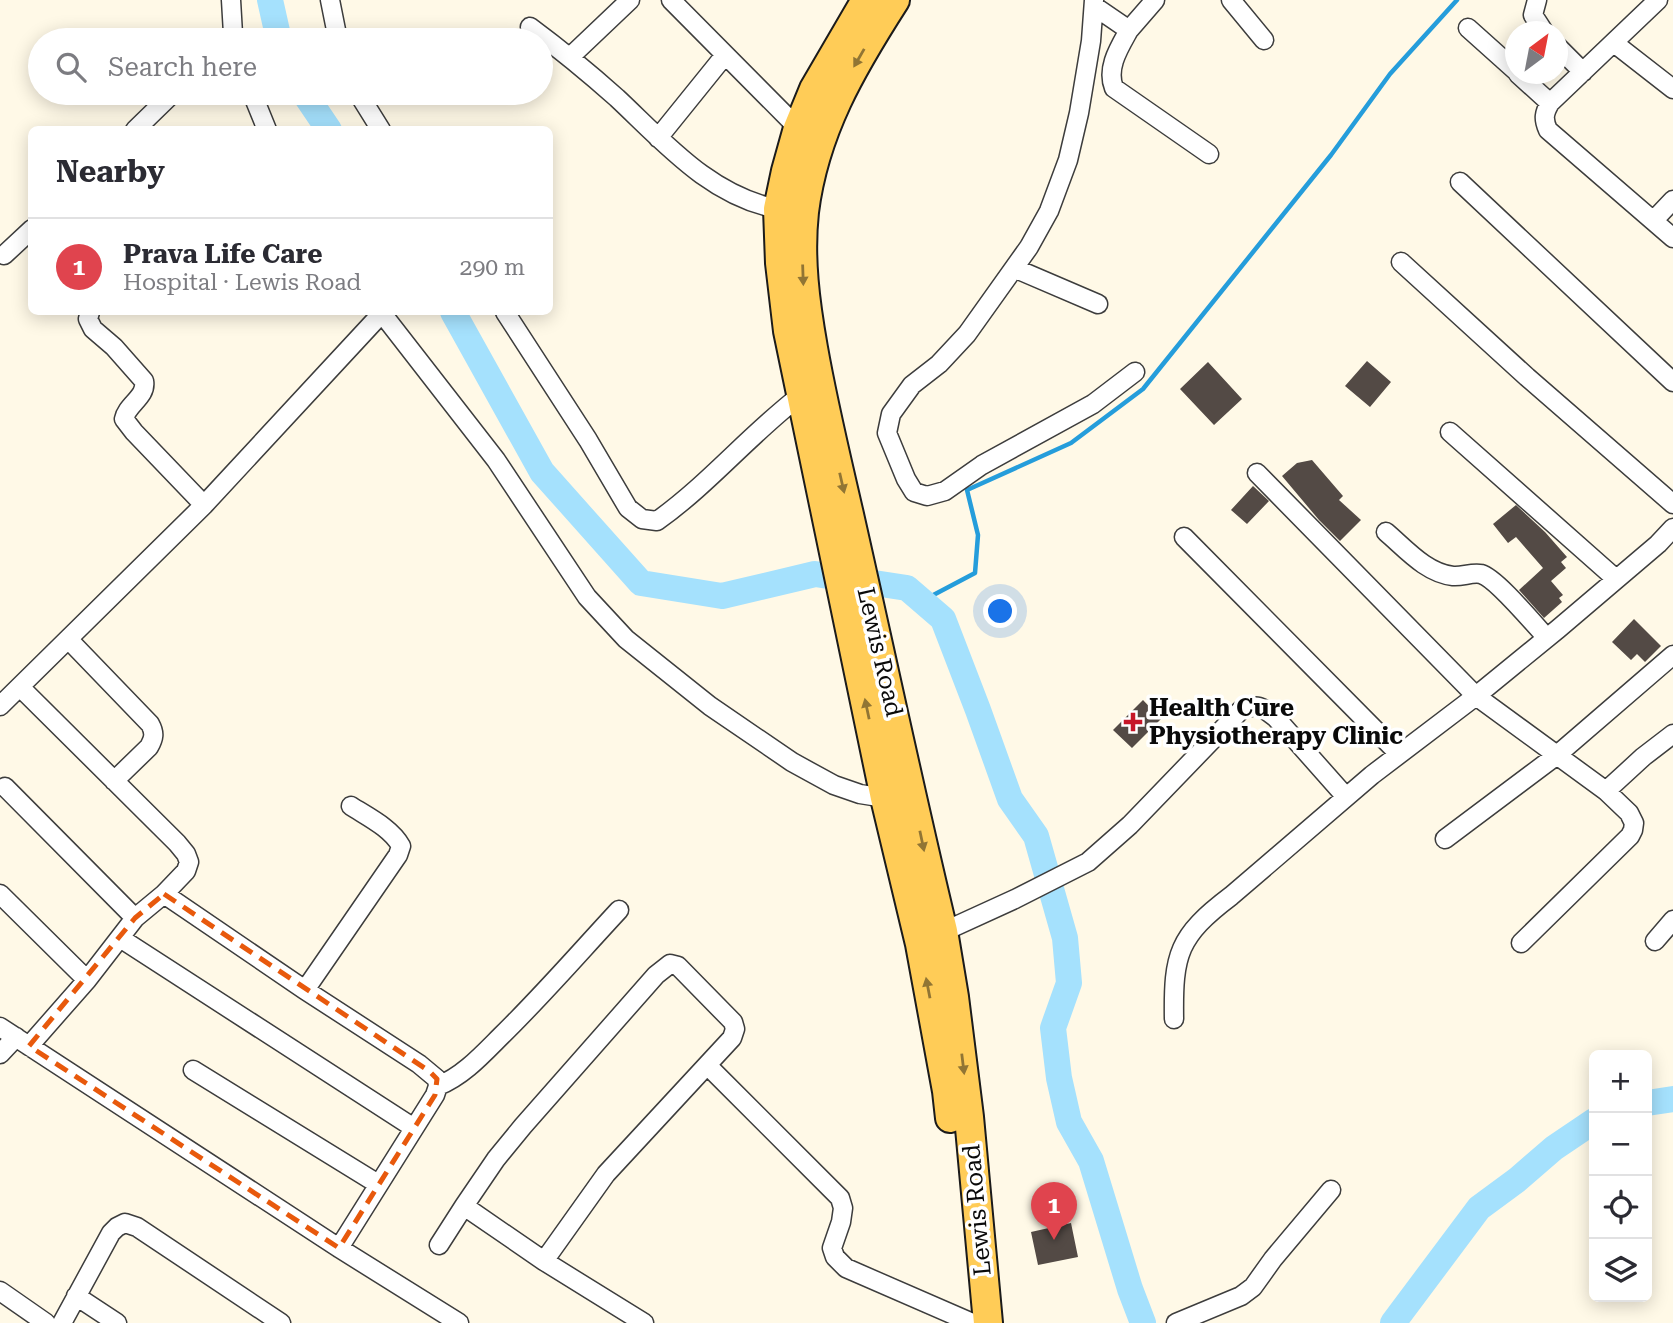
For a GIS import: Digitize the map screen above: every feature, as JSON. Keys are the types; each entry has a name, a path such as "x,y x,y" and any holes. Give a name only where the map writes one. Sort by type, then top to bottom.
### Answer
{"main road":[{"name":"Lewis Road","path":"866,0 814,89 801,148 778,209 780,263 788,331 811,410 891,782 931,937 954,997 969,1117 988,1323"},
{"name":"Lewis Road","path":"811,410 817,372 803,288 801,148 828,119 839,94 895,0"},
{"name":"Lewis Road","path":"931,937 960,1200 970,1323"}],"street":[{"path":"231,0 232,28"},
{"path":"330,0 336,28"},
{"path":"570,57 630,0"},
{"path":"671,0 726,55 801,148"},
{"path":"1155,0 1129,30 1120,46 1110,78 1114,88 1209,154"},
{"path":"1231,0 1264,40"},
{"path":"1536,0 1533,15 1537,21"},
{"path":"1658,0 1550,103 1544,113 1548,130 1673,238"},
{"path":"1094,3 1129,30"},
{"path":"1094,3 1085,79 1068,160 1049,211 1029,247 967,334 939,364 912,385 891,414 887,433 914,492 926,496 946,491 982,465 1093,404 1135,372"},
{"path":"1468,28 1505,61"},
{"path":"1614,43 1673,89"},
{"path":"553,44 709,181 737,196 778,209"},
{"path":"659,138 726,55"},
{"path":"1568,57 1583,72"},
{"path":"1530,84 1550,103"},
{"path":"139,126 161,105"},
{"path":"257,105 265,126"},
{"path":"365,105 379,126"},
{"path":"1460,182 1673,382"},
{"path":"1654,220 1673,200"},
{"path":"4,255 28,233"},
{"path":"1401,262 1527,377 1673,504"},
{"path":"1014,268 1098,304"},
{"path":"89,315 88,319 93,329 114,347 144,381 143,392 125,412 124,419 204,506"},
{"path":"0,706 204,506 378,315"},
{"path":"383,315 496,460 587,597 626,639 709,706 792,762 834,785 860,794 891,782"},
{"path":"507,315 588,440 628,508 642,519 657,521 671,511 777,414 811,410"},
{"path":"1450,432 1616,579"},
{"path":"1257,474 1476,696 1606,791 1629,813 1634,823 1630,836 1521,943"},
{"path":"1174,1019 1177,963 1185,942 1213,910 1346,797 1548,638 1658,544 1673,528"},
{"path":"1386,532 1426,567 1455,577 1481,574 1494,582 1548,638"},
{"path":"1184,537 1399,754"},
{"path":"69,640 150,724 154,732 149,747 114,781"},
{"path":"1445,839 1556,755 1673,654"},
{"path":"0,1054 23,1041 87,980 135,918 164,894 186,871 189,862 177,843 20,687"},
{"path":"931,937 1088,862 1130,825 1241,710 1252,706 1264,708 1276,718 1346,797"},
{"path":"1606,791 1643,757 1671,738"},
{"path":"5,787 135,918"},
{"path":"305,990 398,855 401,846 389,832 351,806"},
{"path":"0,894 87,980"},
{"path":"164,894 429,1071 437,1079 435,1095 339,1248"},
{"path":"438,1086 462,1072 490,1047 619,910"},
{"path":"1655,941 1673,920"},
{"path":"120,938 414,1128"},
{"path":"439,1245 496,1159 523,1126 656,975 670,964 678,966 733,1022 735,1029 732,1038 606,1174 544,1261"},
{"path":"0,1027 446,1320"},
{"path":"707,1065 840,1198 843,1208 841,1222 832,1248 835,1257 846,1268 970,1323"},
{"path":"193,1070 378,1184"},
{"path":"1176,1323 1241,1296 1253,1287 1331,1189"},
{"path":"464,1206 544,1261 644,1323"},
{"path":"62,1323 111,1233 125,1223 138,1227 281,1323"},
{"path":"0,1291 46,1323"},
{"path":"76,1296 117,1323"}],"highlighted area":[{"path":"164,894 429,1071 437,1079 435,1095 339,1248 29,1046 135,918"}],"building":[{"path":"1367,361 1391,382 1370,407 1345,386"},
{"path":"1208,362 1242,399 1214,425 1180,389"},
{"path":"1312,460 1343,496 1339,500 1361,520 1340,541 1282,476 1297,463"},
{"path":"1253,486 1269,501 1247,524 1231,510"},
{"path":"1516,505 1567,557 1561,562 1566,568 1551,581 1563,595 1559,598 1562,602 1544,618 1519,590 1543,568 1516,537 1508,543 1493,524"},
{"path":"1634,619 1661,646 1645,662 1637,654 1631,660 1612,642"},
{"path":"1143,700 1161,719 1132,748 1113,730"},
{"path":"1071,1223 1078,1257 1038,1265 1031,1232"}],"waterway":[{"path":"270,0 276,28"},
{"path":"922,601 975,573 978,535 967,490 1071,443 1143,389 1331,155 1390,74 1457,0"},
{"path":"312,105 326,126"},
{"path":"455,315 542,472 641,583 722,596 815,574 907,588 943,619 1010,799 1036,836 1065,938 1069,983 1053,1028 1059,1078 1069,1122 1091,1161 1143,1323"},
{"path":"1652,1102 1673,1099"},
{"path":"1393,1323 1479,1208 1554,1148 1589,1124"}],"place":[{"name":"Health Cure Physiotherapy Clinic","path":"1133,722"},
{"name":"Prava Life Care","path":"1054,1240"}]}
